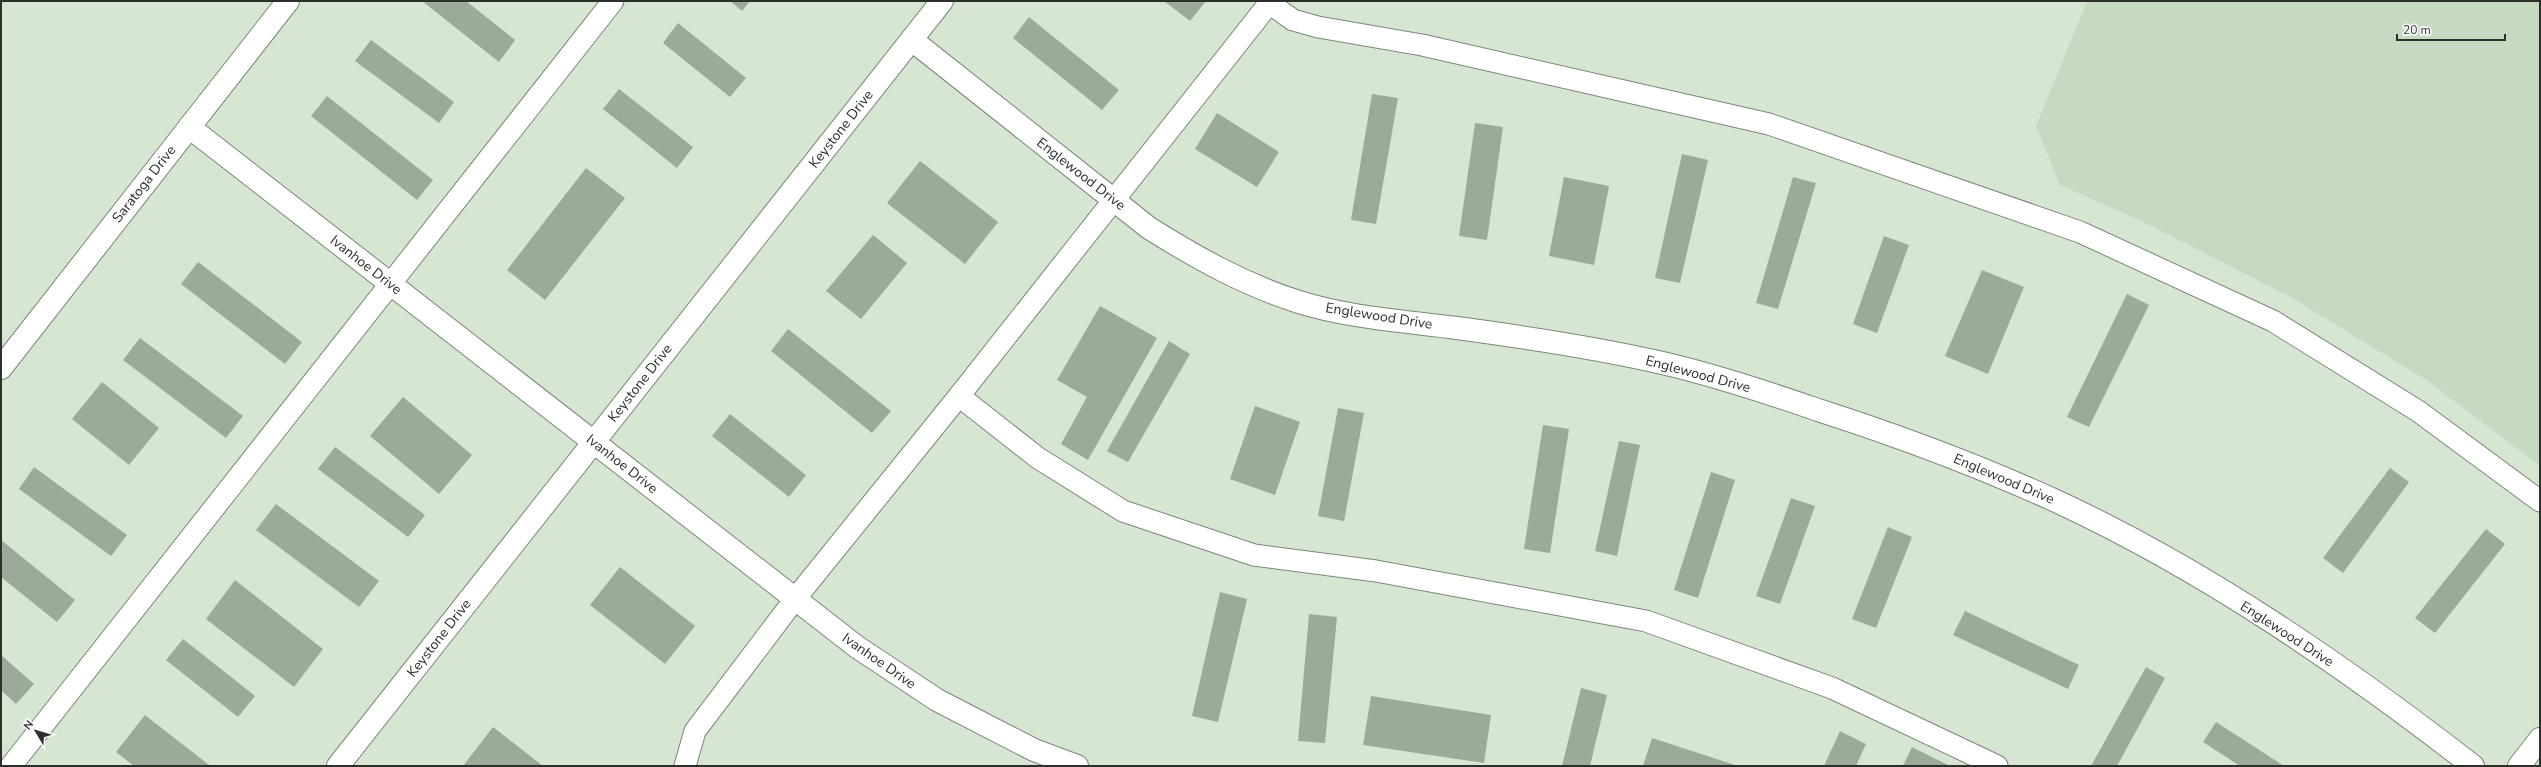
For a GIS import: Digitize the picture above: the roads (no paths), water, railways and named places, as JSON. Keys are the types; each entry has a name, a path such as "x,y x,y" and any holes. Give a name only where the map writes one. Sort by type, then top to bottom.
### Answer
{"street":[{"name":"Saratoga Drive","path":"1,368 288,1"},
{"name":"Keystone Drive","path":"338,766 942,1"},
{"name":"Englewood Drive","path":"912,40 1149,228 1191,254 1241,280 1301,302 1357,315 1503,335 1660,362 1764,392 1953,457 2058,502 2170,560 2274,624 2392,703 2473,766"},
{"name":"Ivanhoe Drive","path":"189,127 857,646 937,700 1034,750 1077,766"},
{"path":"2519,766 2540,739"}],"lane":[{"path":"11,766 389,283 613,1"},
{"path":"685,766 694,731 795,599 959,396 1270,2 1293,20 1318,27 1422,45 1769,124 2080,232 2273,321 2418,411 2540,501"},
{"path":"959,396 1038,458 1123,511 1254,555 1376,571 1646,621 1832,688 1997,766"}]}
